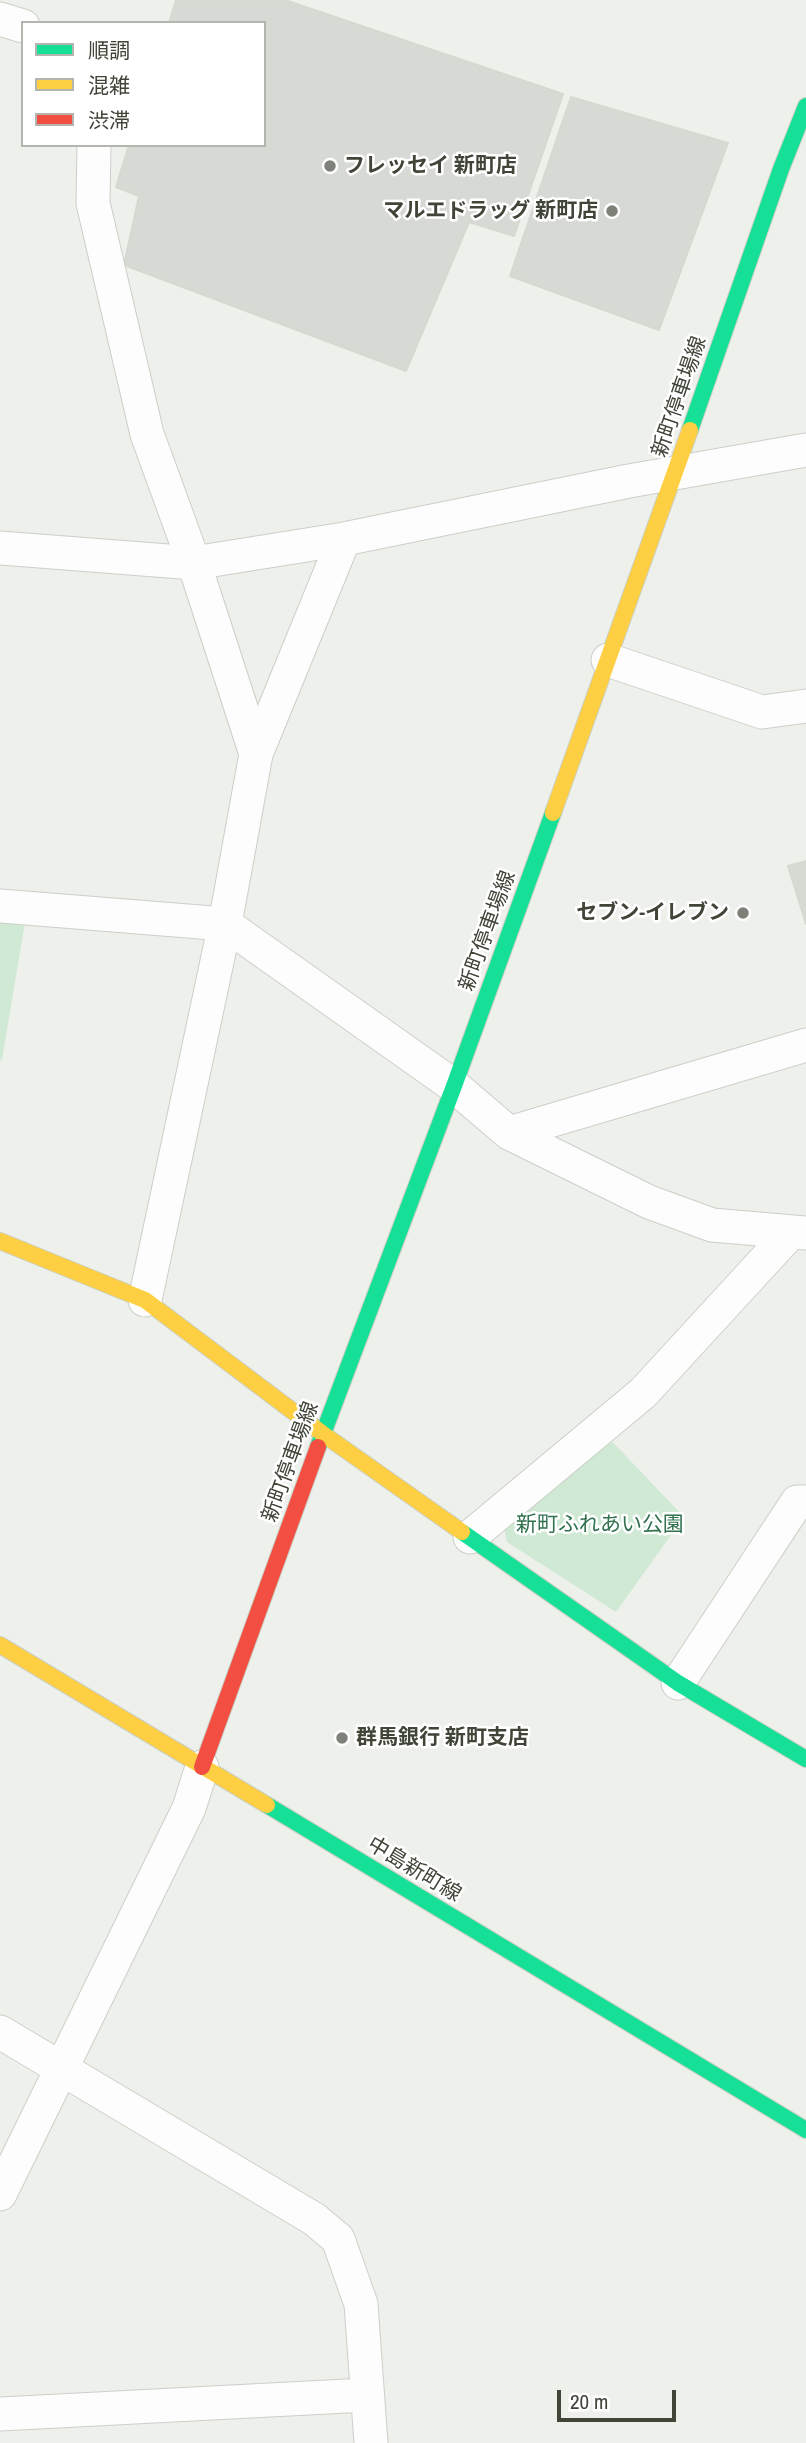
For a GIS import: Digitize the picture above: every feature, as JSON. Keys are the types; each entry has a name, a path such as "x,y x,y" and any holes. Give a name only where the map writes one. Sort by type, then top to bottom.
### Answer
{"main road":[{"name":"新町停車場線","path":"202,1767 454,1086 675,474 781,169 806,106"},
{"path":"0,1241 145,1300 323,1434 678,1683 806,1759"},
{"name":"中島新町線","path":"0,1646 806,2130"}],"street":[{"path":"0,19 21,25"},
{"path":"94,147 93,203 144,421 194,563 256,754"},
{"path":"0,548 194,563 344,539 806,450"},
{"path":"145,1300 225,924 256,754 344,539"},
{"path":"608,660 762,712 806,706"},
{"path":"0,906 225,924 454,1086 509,1133 649,1202 712,1225 798,1233"},
{"path":"509,1133 806,1045"},
{"path":"470,1537 643,1393 798,1233"},
{"path":"678,1683 797,1502 806,1502"},
{"path":"0,2194 188,1808 202,1767"},
{"path":"0,2032 314,2219 338,2239 360,2304 371,2443"},
{"path":"0,2414 366,2395"}],"green space":[{"path":"0,921 25,923 0,1060"},
{"name":"新町ふれあい公園","path":"606,1435 684,1517 616,1612 507,1542 503,1524"}],"building":[{"name":"フレッセイ 新町店","path":"176,0 285,0 563,94 514,236 469,222 406,371 124,265 139,196 116,187 128,147 266,147 266,21 170,21"},
{"path":"571,97 728,143 659,330 510,276"},
{"path":"806,861 806,924 788,866"}],"traffic: fast":[{"path":"690,430 781,169 806,106"},
{"path":"318,1447 553,813"},
{"path":"462,1532 678,1683 806,1759"},
{"path":"267,1805 806,2130"}],"traffic: slow":[{"path":"553,813 690,430"},
{"path":"0,1241 145,1300 323,1434 462,1532"},
{"path":"0,1645 267,1805"}],"traffic: jam":[{"path":"202,1767 318,1447"}],"place":[{"name":"フレッセイ 新町店","path":"330,166"},
{"name":"マルエドラッグ 新町店","path":"612,211"},
{"name":"セブン-イレブン","path":"743,913"},
{"name":"群馬銀行 新町支店","path":"342,1738"}]}
